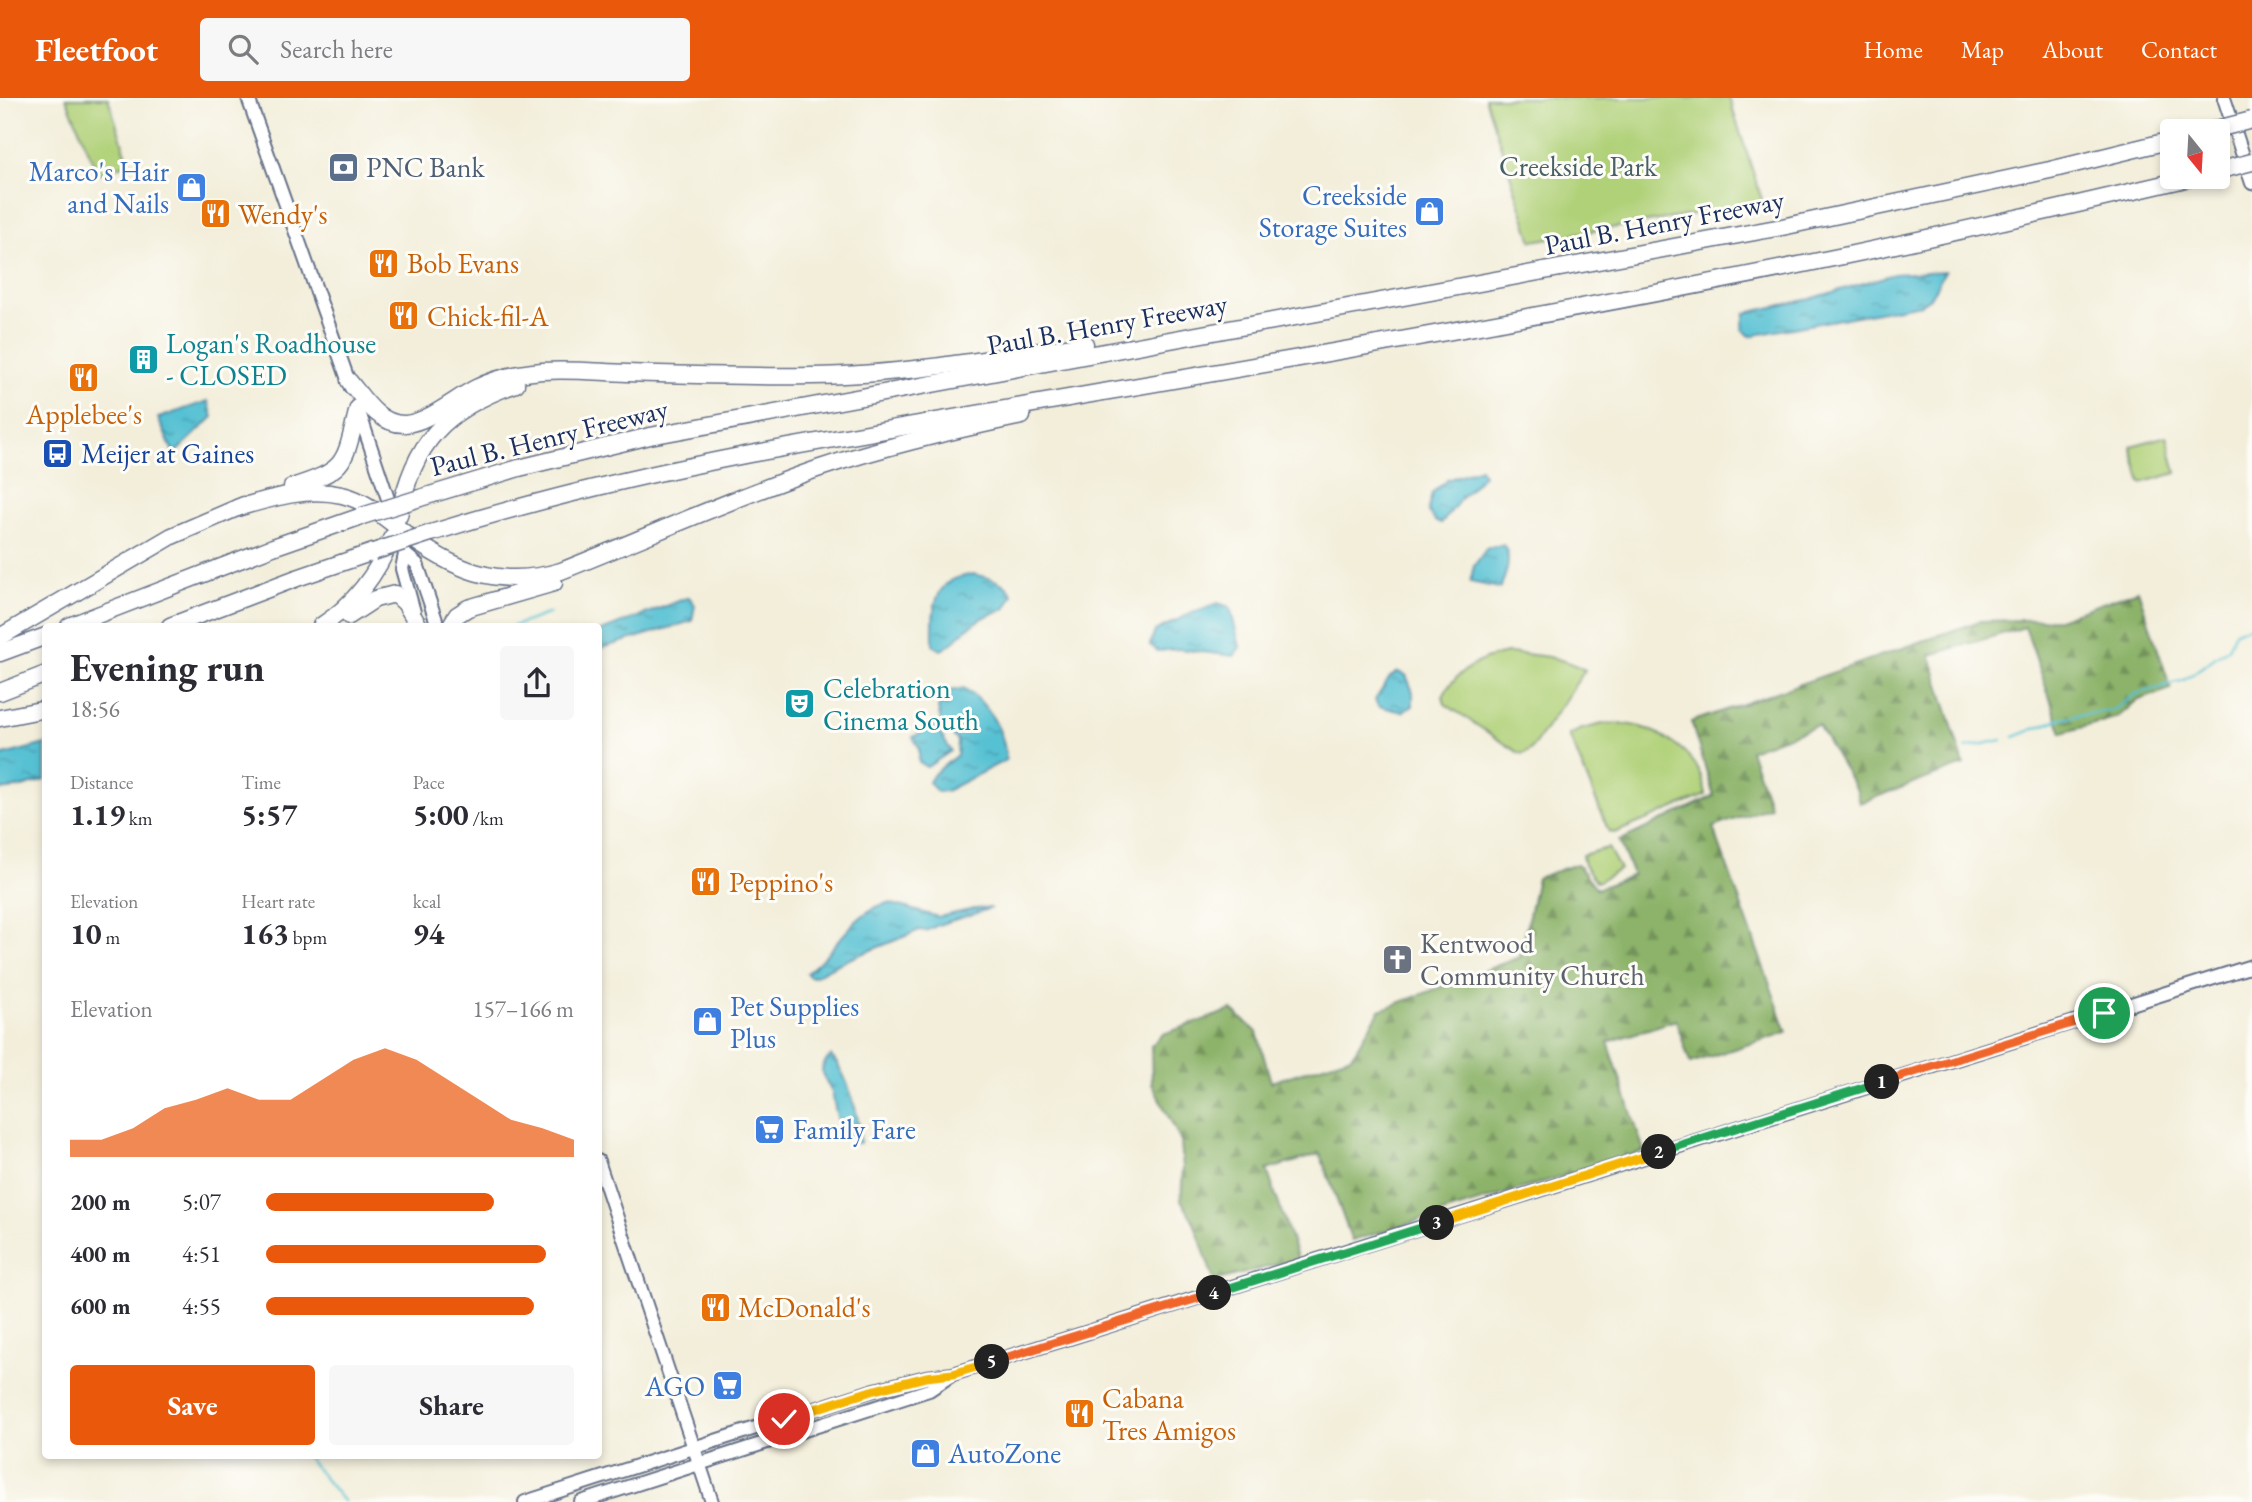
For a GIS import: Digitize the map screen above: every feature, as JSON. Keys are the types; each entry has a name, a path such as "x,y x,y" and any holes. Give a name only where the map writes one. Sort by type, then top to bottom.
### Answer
{"highway":[{"path":"2230,126 2252,120"},
{"name":"Paul B. Henry Freeway","path":"77,623 273,547 362,516 519,468 650,436 1826,218 2050,170 2160,143"},
{"path":"2230,168 2252,162"},
{"path":"178,623 297,578 432,533 522,506 644,475 1846,256 2160,185"},
{"path":"349,381 379,416 390,422 404,424 419,421 478,387 507,377 564,370 812,376 882,373 1165,333 1423,292"},
{"path":"237,508 283,495 326,492 355,499 428,550 456,566 484,576 515,579 537,577 561,571 785,480 920,438 1350,348"},
{"path":"325,623 358,597 383,561 417,456 436,430 462,410 502,389 530,380 626,373"},
{"path":"0,637 172,536 333,470 347,452 358,408"},
{"path":"451,623 462,611 566,579 676,525"},
{"path":"337,623 375,599 392,594 402,599 417,623"},
{"path":"0,653 42,637"},
{"path":"0,692 42,676"},
{"path":"0,718 42,710"}],"main road":[{"path":"248,98 358,408 405,554 402,569 418,623"},
{"path":"2224,98 2252,183"},
{"path":"405,554 417,564 437,623"},
{"path":"525,1502 833,1404 926,1377 953,1374 2252,966"},
{"path":"602,1173 712,1502"},
{"path":"581,1502 929,1390 953,1374"},
{"path":"823,1424 831,1416 833,1404"},
{"path":"555,1502 577,1485"}],"green space":[{"path":"66,98 108,98 129,163 98,174"},
{"name":"Creekside Park","path":"1485,98 1729,98 1763,203 1532,241"},
{"path":"2167,436 2176,473 2141,483 2131,446"},
{"path":"2138,590 2171,689 2136,701 2118,717 2062,733 2025,627 1930,655 1964,765 1860,803 1857,791 1818,725 1750,750 1770,807 1713,827 1787,1032 1690,1063 1676,1020 1608,1042 1644,1151 1352,1241 1320,1154 1267,1170 1298,1259 1214,1281 1194,1222 1181,1200 1181,1141 1152,1084 1151,1046 1163,1034 1232,1010 1257,1032 1271,1082 1352,1056 1380,1010 1520,957 1537,878 1577,864 1597,889 1633,875 1619,841 1714,796 1691,722 1980,621 2058,619"},
{"path":"1507,653 1556,659 1585,670 1536,743 1525,753 1519,753 1445,704 1443,696 1454,680 1469,667 1487,658"},
{"path":"1603,724 1640,727 1675,744 1695,764 1706,795 1614,833 1609,832 1569,735"},
{"path":"1608,848 1620,869 1597,882 1584,865 1582,855"}],"water":[{"path":"1945,271 1930,298 1921,304 1750,336 1742,329 1745,313 1810,299 1894,274"},
{"path":"208,401 213,417 174,454 158,418"},
{"path":"1480,468 1483,475 1442,523 1436,522 1428,511 1432,493 1447,480"},
{"path":"1503,545 1508,560 1500,588 1470,582 1474,566 1487,548"},
{"path":"973,574 1001,583 1013,595 1005,609 977,622 941,650 933,645 934,610 939,594 950,581"},
{"path":"689,597 695,605 692,621 602,648 602,631"},
{"path":"1218,603 1230,607 1240,647 1234,656 1179,649 1158,651 1150,645 1155,631"},
{"path":"1398,672 1406,675 1413,692 1413,706 1402,712 1378,706 1375,700 1390,677"},
{"path":"964,688 981,702 994,719 1005,749 1006,760 946,791 937,792 929,782 934,774 957,755 958,741 941,722 938,708 949,691"},
{"path":"935,725 951,751 927,767 919,763 919,748 913,737"},
{"path":"42,745 42,781 0,790 0,756"},
{"path":"889,903 938,917 992,908 926,931 919,930 815,976 810,977 806,973 865,914"},
{"path":"831,1056 852,1097 860,1143 850,1140 840,1124 831,1090 823,1076 823,1066"}],"waterway":[{"path":"522,623 550,613"},
{"path":"2014,737 2062,718 2114,710 2136,694 2184,680 2228,648 2235,632 2252,625"},
{"path":"1966,748 2002,740"},
{"path":"308,1459 344,1502"}],"place":[{"name":"PNC Bank","path":"343,167"},
{"name":"Marco's Hair and Nails","path":"192,187"},
{"name":"Creekside Storage Suites","path":"1430,211"},
{"name":"Wendy's","path":"215,214"},
{"name":"Bob Evans","path":"384,263"},
{"name":"Chick-fil-A","path":"404,316"},
{"name":"Logan's Roadhouse - CLOSED","path":"143,359"},
{"name":"Applebee's","path":"84,377"},
{"name":"Meijer at Gaines","path":"58,453"},
{"name":"Celebration Cinema South","path":"800,704"},
{"name":"Peppino's","path":"706,882"},
{"name":"Kentwood Community Church","path":"1397,959"},
{"name":"Pet Supplies Plus","path":"707,1022"},
{"name":"Family Fare","path":"770,1129"},
{"name":"McDonald's","path":"715,1307"},
{"name":"AGO","path":"728,1386"},
{"name":"Cabana Tres Amigos","path":"1079,1414"},
{"name":"AutoZone","path":"925,1453"}],"route":[{"path":"784,1419 871,1391 926,1377 953,1374 2104,1013"}]}
